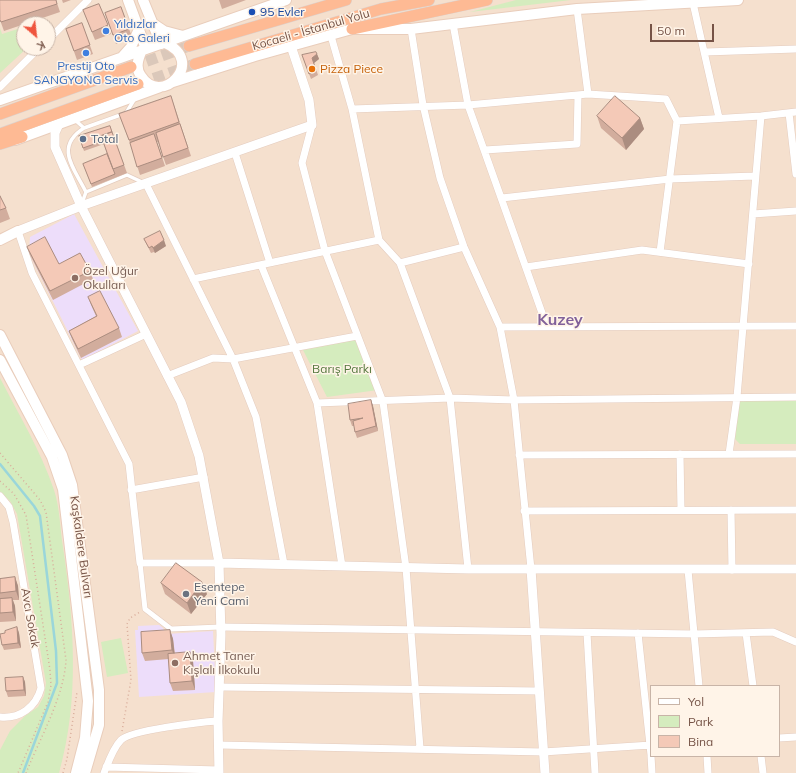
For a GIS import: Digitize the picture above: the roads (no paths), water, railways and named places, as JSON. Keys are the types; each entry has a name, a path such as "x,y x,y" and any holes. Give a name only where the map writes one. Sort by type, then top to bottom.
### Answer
{"highway":[{"path":"187,41 346,0"},
{"name":"Kocaeli - İstanbul Yolu","path":"195,64 382,9 429,0"},
{"path":"352,29 487,0"},
{"path":"0,114 131,67"},
{"path":"0,134 138,84"},
{"path":"0,144 22,137"}],"main road":[{"path":"128,0 139,29 144,50 137,64 141,77 153,86 160,87"},
{"path":"143,0 152,23 163,44 172,46 181,57 181,71 173,82"},
{"path":"0,100 163,44 187,41 286,0"},
{"path":"22,137 173,82 352,29 411,29 577,9 738,0"},
{"path":"152,23 164,31 187,41"},
{"path":"122,57 131,47 139,29"},
{"path":"0,234 18,230"},
{"path":"0,240 18,230"},
{"name":"Kaşkaldere Bulvarı","path":"0,335 28,385 62,456 72,485 99,695 99,725 85,773"},
{"name":"Kaşkaldere Bulvarı","path":"0,360 52,457 63,489 88,701 85,738 76,773"}],"street":[{"path":"56,32 88,0"},
{"path":"693,3 719,118"},
{"path":"577,9 588,94"},
{"path":"453,24 468,105 547,327"},
{"path":"411,29 422,105 440,178 464,247 500,327 514,400 531,570 545,773"},
{"path":"331,36 352,109 379,240 400,263 450,398 468,569"},
{"path":"291,46 309,100 312,125 302,163 326,251 383,402 406,568 420,748"},
{"path":"705,52 796,49"},
{"path":"0,87 32,56"},
{"path":"352,109 422,105 468,105 588,94 666,99 677,121 660,252"},
{"path":"485,150 577,144 578,95"},
{"path":"677,121 761,116 792,112 796,174"},
{"path":"729,454 737,397 761,116"},
{"path":"59,124 55,133 55,147 81,206 181,402 204,477 219,563 219,771 105,770 120,741 132,734 200,722 218,721"},
{"path":"312,125 81,206 18,230 32,272 129,464 145,609 171,629 220,627 694,634 773,632 796,642"},
{"path":"235,153 270,263"},
{"path":"502,198 670,179 755,176"},
{"path":"146,184 233,359 256,417 284,564"},
{"path":"753,214 796,211"},
{"path":"193,279 379,240"},
{"path":"400,263 464,247"},
{"path":"526,267 642,250 748,264"},
{"path":"261,265 317,403 342,566"},
{"path":"500,327 796,326"},
{"path":"79,365 146,334"},
{"path":"167,376 213,358 233,359 294,349 357,336"},
{"path":"317,403 383,402 450,398 514,400 796,397"},
{"path":"680,454 680,510"},
{"path":"519,455 796,454"},
{"path":"131,490 204,477"},
{"name":"Avcı Sokak","path":"0,496 9,507 13,522 41,688 36,700 23,712 15,716 0,717"},
{"path":"731,510 732,570"},
{"path":"524,511 796,510"},
{"path":"140,563 284,564 531,570 796,569"},
{"path":"688,570 699,685"},
{"path":"587,632 595,773"},
{"path":"638,633 650,736"},
{"path":"746,633 753,685"},
{"path":"220,687 539,691"},
{"path":"780,738 796,737"},
{"path":"218,745 420,748 543,752 650,745"},
{"path":"651,757 652,773"},
{"path":"707,757 708,773"},
{"path":"761,757 762,773"}],"lane":[{"path":"81,206 86,192 68,152 70,140 75,133 84,128 126,113 135,97"},
{"path":"74,119 84,128"},
{"path":"86,192 127,175 146,184"}],"waterway":[{"path":"0,464 34,506 40,516 56,651 57,683 23,773"}],"tunnel":[{"path":"131,67 189,46"},
{"path":"138,84 195,64"}],"place":[{"name":"95 Evler","path":"252,12"},
{"name":"Yıldızlar Oto Galeri","path":"106,31"},
{"name":"Prestij Oto SANGYONG Servis","path":"86,53"},
{"name":"Pizza Piece","path":"312,69"},
{"name":"Total","path":"83,139"},
{"name":"Özel Uğur Okulları","path":"75,278"},
{"name":"Esentepe Yeni Cami","path":"186,594"},
{"name":"Ahmet Taner Kışlalı İlkokulu","path":"175,663"}],"district":[{"name":"Kuzey","path":"560,320"}],"park label":[{"name":"Barış Parkı","path":"342,369"}]}
